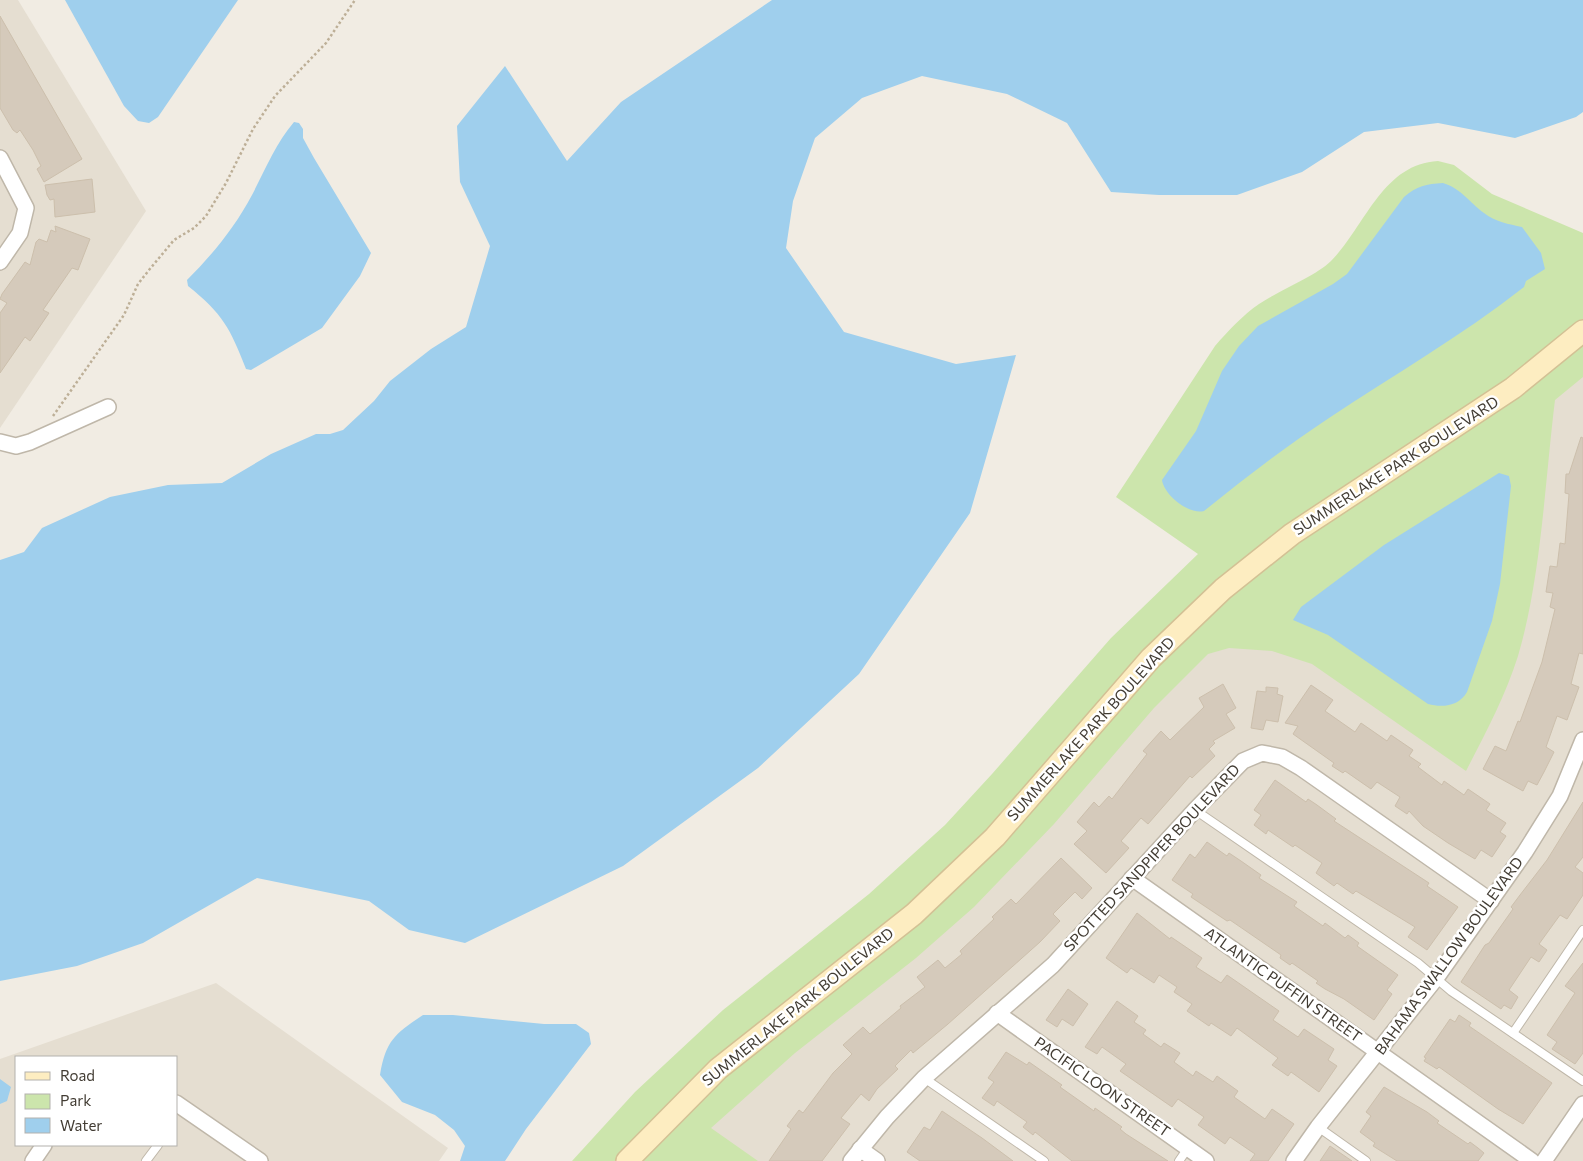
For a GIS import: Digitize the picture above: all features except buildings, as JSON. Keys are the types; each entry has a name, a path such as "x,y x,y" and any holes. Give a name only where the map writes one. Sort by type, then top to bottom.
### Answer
{"main road":[{"name":"SUMMERLAKE PARK BOULEVARD","path":"627,1161 718,1069 914,914 995,837 1151,658 1223,589 1292,534 1513,388 1583,331"}],"street":[{"path":"0,158 26,208 20,234 0,262"},
{"path":"0,442 16,446 30,442 108,407"},
{"name":"BAHAMA SWALLOW BOULEVARD","path":"1294,1161 1437,977 1525,852 1560,796 1583,740"},
{"name":"SPOTTED SANDPIPER BOULEVARD","path":"855,1155 924,1078 1053,965 1195,810 1243,761 1262,752 1282,757 1491,901"},
{"name":"ATLANTIC PUFFIN STREET","path":"1132,878 1532,1161"},
{"name":"PACIFIC LOON STREET","path":"997,1014 1206,1161"},
{"path":"1544,1161 1583,1104"},
{"path":"179,1109 260,1161"},
{"path":"33,1161 43,1146"},
{"path":"855,1155 877,1161"}],"lane":[{"path":"1195,810 1437,977 1451,991 1583,1081"},
{"path":"1513,1033 1583,930"},
{"path":"924,1078 1044,1161"},
{"path":"1318,1128 1366,1161"},
{"path":"146,1161 157,1146"},
{"path":"1179,1161 1188,1148"}],"path":[{"path":"53,416 124,315 138,284 174,240 194,228 206,216 226,183 253,129 275,96 326,43 355,0"}],"shaded area":[{"path":"0,0 18,0 146,211 0,428"},
{"path":"1583,347 1583,1161 649,1161 1151,658"},
{"path":"216,983 448,1148 439,1161 0,1161 0,1059"}],"green space":[{"path":"1438,161 1454,165 1492,194 1583,233 1583,331 1223,589 995,837 627,1161 572,1161 635,1092 723,1010 869,894 945,825 1111,638 1198,554 1116,497 1215,346 1230,329 1259,304 1316,272 1331,261 1376,199 1402,173 1419,165"},
{"path":"1583,343 1583,377 1555,400 1537,563 1526,626 1518,656 1501,701 1466,771 1312,664 1272,651 1229,648 1208,654 1154,708 1054,824 974,907 916,958 795,1053 711,1128 758,1161 641,1161 741,1062 804,1010 1188,635 1271,560"}],"water":[{"path":"65,0 238,0 158,117 149,123 138,121 124,106"},
{"path":"772,0 1583,0 1583,112 1576,117 1515,138 1438,123 1364,132 1302,172 1237,195 1159,195 1111,192 1067,123 1007,94 922,76 862,98 815,138 793,201 786,248 844,332 956,364 1016,355 970,513 859,674 758,768 623,866 465,943 409,930 369,901 257,878 143,943 77,966 0,981 0,560 24,552 42,528 110,497 168,485 222,483 271,454 316,434 330,434 343,430 374,401 390,381 431,349 466,327 490,246 460,182 457,126 505,66 567,161 621,102"},
{"path":"294,122 299,123 303,129 303,138 371,253 360,276 322,328 251,370 246,369 230,332 218,314 188,286 187,280 215,250 231,229 252,195 276,148"},
{"path":"1443,183 1460,192 1493,219 1522,227 1541,253 1545,269 1526,281 1524,287 1476,322 1297,440 1204,511 1191,510 1178,503 1167,492 1162,480 1196,431 1222,371 1239,346 1258,326 1333,284 1347,274 1404,197 1422,186"},
{"path":"1499,473 1509,476 1511,486 1500,584 1492,621 1467,692 1460,700 1445,706 1428,704 1328,635 1293,620 1301,607 1384,545"},
{"path":"423,1015 453,1015 544,1024 576,1024 589,1033 591,1044 526,1129 505,1161 460,1161 465,1146 454,1130 435,1115 402,1102 380,1075 385,1054 393,1039 405,1027"},
{"path":"0,1079 11,1087 7,1101 0,1104"}]}
